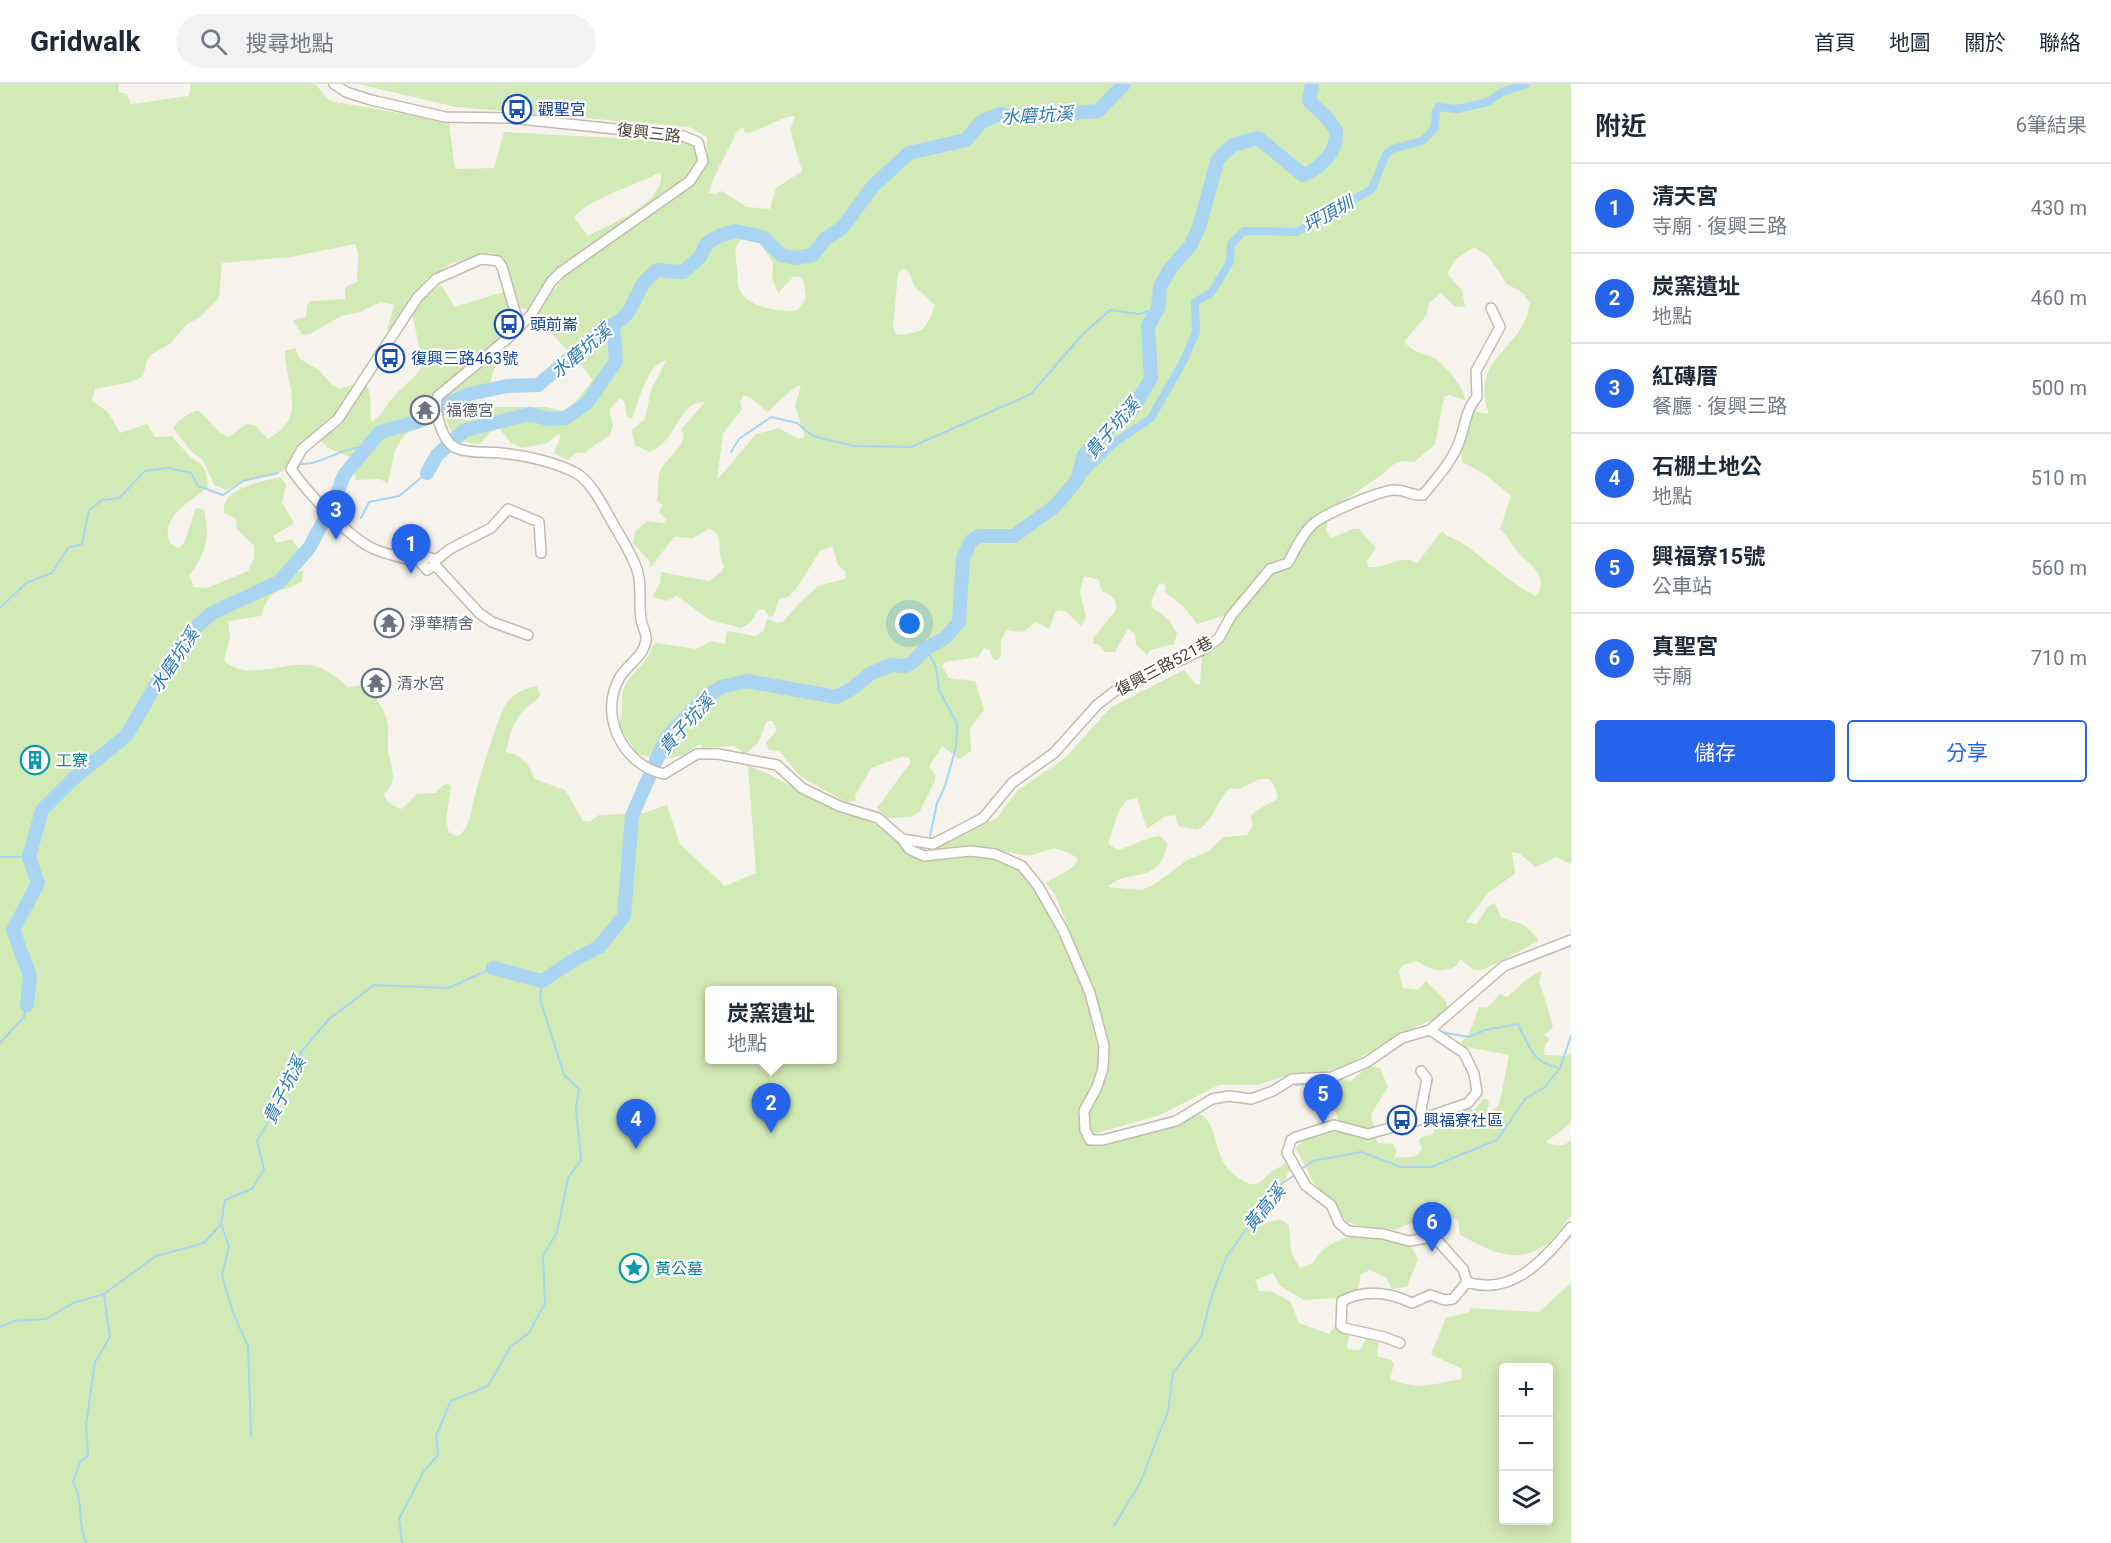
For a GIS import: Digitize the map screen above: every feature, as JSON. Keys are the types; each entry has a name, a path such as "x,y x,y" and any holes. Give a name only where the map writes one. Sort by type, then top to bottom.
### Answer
{"street":[{"name":"復興三路","path":"334,84 346,92 371,100 445,117 510,118 683,136 698,142 703,161 690,181 634,223 561,272 551,282 531,315 507,339 438,396 437,412 450,444 463,451 504,453 540,461 577,474 589,487 613,525 639,576 641,622 647,639 643,650 619,678 612,715 619,739 634,761 659,773 670,771 697,754 718,754 777,765 802,788 839,806 878,818 902,839"},
{"path":"409,560 373,549 359,540 328,512 291,469 302,449 338,419 417,298 436,279 481,259 498,261 502,267 519,325"},
{"name":"復興三路521巷","path":"902,839 933,844 969,827 983,818 1012,783 1054,753 1097,705 1115,691 1204,649 1219,638 1231,616 1270,569 1288,563 1304,534 1315,522 1350,504 1396,490 1423,495 1450,463 1463,431 1470,405 1477,397 1476,371 1500,327 1491,308"},
{"path":"528,635 492,622 479,613 435,563 450,549 491,528 508,509 539,522 541,553"},
{"path":"902,839 909,849 924,856 970,851 1010,859 1022,866 1038,886 1063,930 1090,993 1104,1046 1103,1068 1097,1087 1084,1111 1085,1130 1090,1140 1102,1140 1176,1121 1212,1099 1229,1096 1251,1099 1273,1091 1292,1079 1332,1077 1367,1062 1402,1038 1430,1030 1504,966 1571,940"},
{"path":"1430,1030 1464,1053 1474,1074 1477,1092 1468,1103 1368,1134 1341,1127 1327,1127 1291,1140 1287,1153 1306,1186 1331,1205 1339,1222 1348,1231 1383,1234 1409,1240 1438,1241 1463,1269 1467,1282"},
{"path":"1419,1120 1427,1079 1421,1071"},
{"path":"1467,1282 1479,1286 1511,1283 1555,1246 1571,1227"},
{"path":"1400,1343 1341,1326 1342,1301 1362,1293 1388,1293 1412,1303 1430,1295 1449,1300 1453,1299 1467,1282"}],"green space":[{"path":"0,84 119,84 119,92 127,94 131,104 189,96 191,84 315,84 330,101 449,122 455,169 494,168 504,132 688,142 696,146 699,158 687,179 579,256 528,310 521,308 503,258 491,253 452,263 426,279 391,332 387,330 394,305 381,302 360,312 341,316 310,334 302,335 293,320 306,317 307,305 312,301 345,299 345,287 357,282 358,252 355,244 291,257 222,263 219,298 199,318 187,324 170,344 152,354 147,360 143,376 132,382 95,389 92,401 108,412 120,433 147,424 155,437 172,436 190,457 201,464 206,472 208,487 179,510 169,525 168,533 170,543 178,548 184,543 196,508 204,509 207,537 200,559 189,576 194,587 207,588 248,571 254,559 254,546 237,529 236,519 224,513 229,497 244,487 281,477 286,485 282,503 293,524 273,536 277,543 292,539 299,550 285,571 303,571 302,582 272,595 264,606 261,616 228,621 230,637 224,661 247,670 309,665 325,670 348,687 362,685 380,704 386,716 388,751 393,774 389,789 384,794 388,802 402,809 417,794 436,793 443,785 448,784 451,786 446,820 449,833 458,836 465,829 469,819 504,707 518,693 537,686 540,695 518,717 510,734 506,752 524,761 535,779 565,790 583,821 589,822 599,815 644,813 667,805 680,844 725,886 756,873 748,766 778,779 825,806 876,825 921,859 986,856 999,858 1020,868 1042,900 1068,952 1090,1007 1101,1046 1100,1065 1082,1111 1088,1142 1153,1131 1200,1114 1207,1119 1211,1127 1223,1162 1237,1177 1254,1184 1284,1163 1290,1169 1283,1184 1257,1210 1256,1222 1260,1226 1279,1220 1289,1225 1291,1252 1300,1268 1312,1264 1332,1244 1344,1239 1369,1237 1410,1244 1418,1259 1407,1287 1392,1289 1386,1278 1370,1270 1361,1274 1357,1292 1339,1298 1304,1300 1280,1286 1273,1273 1255,1280 1259,1291 1273,1292 1290,1301 1299,1323 1329,1334 1334,1327 1339,1327 1350,1335 1348,1349 1360,1350 1366,1339 1379,1343 1377,1356 1391,1360 1394,1364 1390,1379 1418,1386 1461,1379 1462,1369 1431,1354 1446,1318 1469,1312 1470,1308 1539,1312 1571,1283 1571,1543 0,1543","holes":["658,173 661,174 660,185 654,195 634,212 588,236 575,219 587,206"]},
{"path":"358,84 1571,84 1571,864 1556,857 1536,867 1520,854 1512,852 1515,872 1489,892 1466,922 1477,924 1488,906 1495,903 1501,917 1524,925 1537,938 1537,942 1483,970 1474,970 1460,959 1456,966 1445,970 1431,969 1417,961 1403,965 1399,971 1403,988 1418,990 1426,981 1446,1001 1449,1014 1417,1026 1339,1069 1291,1074 1258,1085 1219,1085 1160,1115 1094,1134 1090,1133 1087,1111 1097,1098 1106,1068 1086,973 1055,894 1046,883 1068,870 1078,859 1070,853 1054,848 1029,856 995,850 936,851 935,846 996,819 1017,791 1065,758 1111,707 1184,670 1195,684 1200,685 1202,653 1218,638 1229,614 1197,624 1182,605 1165,592 1166,587 1163,583 1158,585 1151,603 1153,608 1168,619 1177,633 1174,644 1150,650 1147,655 1136,645 1135,634 1128,629 1115,652 1105,652 1098,644 1093,644 1093,638 1116,610 1116,603 1111,596 1102,591 1099,580 1084,576 1080,592 1086,617 1081,626 1065,611 1059,610 1055,613 1049,629 1036,622 1023,632 1007,630 1001,640 1001,656 998,660 993,659 989,650 984,648 978,657 945,662 942,666 949,678 975,681 984,710 970,728 971,751 959,759 942,746 929,767 935,775 935,781 920,811 912,817 887,818 877,808 910,763 910,758 901,757 871,768 855,796 856,801 846,802 801,777 779,751 769,750 766,743 777,730 772,721 767,721 758,743 745,754 734,746 703,748 700,744 683,755 657,761 704,703 689,715 653,758 637,754 619,725 622,695 627,682 648,657 656,643 696,649 711,641 725,644 727,631 756,636 764,630 767,619 778,623 783,622 818,586 845,579 846,573 838,565 832,546 820,551 796,589 788,597 779,599 774,615 770,617 763,609 758,610 750,623 741,628 710,620 677,596 667,601 652,597 660,583 661,572 709,581 722,571 724,566 721,561 717,535 709,529 693,538 674,537 650,568 650,562 633,543 635,532 647,521 664,523 666,519 659,512 664,506 657,501 660,471 681,444 684,434 681,430 705,402 696,403 689,408 666,440 658,447 649,452 635,445 632,430 645,419 651,390 666,361 660,363 649,375 632,419 627,417 624,401 620,398 609,410 613,425 610,435 585,452 589,453 576,453 568,460 554,453 560,438 559,433 547,443 522,448 511,443 499,428 490,432 480,444 462,440 453,433 446,417 471,420 496,407 545,407 563,411 572,406 593,380 534,314 566,275 689,187 706,164 707,137 689,127 456,107","holes":["795,116 790,130 802,171 776,188 770,209 747,207 722,191 716,194 709,193 713,179 737,131 743,127 745,133 752,132","752,230 759,232 762,246 773,263 772,278 778,293 793,277 800,277 804,282 806,298 798,310 763,307 747,299 741,293 736,252 741,240","1474,247 1488,256 1507,284 1523,293 1530,303 1526,319 1519,332 1491,366 1486,379 1485,395 1489,414 1476,412 1470,414 1465,441 1461,447 1462,462 1486,475 1511,496 1500,529 1540,576 1540,589 1536,596 1442,531 1417,563 1405,560 1374,567 1368,567 1367,561 1376,548 1359,529 1353,529 1331,538 1326,531 1328,514 1332,509 1394,464 1403,461 1414,462 1435,445 1444,397 1449,395 1465,400 1458,383 1443,365 1434,358 1415,351 1404,342 1426,316 1429,303 1441,293 1454,306 1465,307 1462,290 1447,274 1456,259","903,268 909,272 914,286 935,305 923,329 897,335 893,327 898,273","801,385 795,406 805,437 798,439 779,428 756,434 717,480 723,433 742,409 740,402 744,395 750,397 767,412 794,388","1259,779 1269,779 1275,787 1278,798 1251,816 1253,826 1247,835 1224,837 1207,852 1187,860 1152,886 1141,890 1108,887 1124,878 1151,871 1164,857 1167,843 1160,836 1117,850 1108,843 1119,810 1127,800 1137,798 1147,829 1164,817 1175,815 1178,826 1198,830 1208,821 1221,798 1230,788 1240,789"]},
{"path":"441,285 455,307 506,291 514,325 496,361 491,381 472,400 457,404 440,404 437,398 418,410 412,429 403,437 395,450 388,483 379,479 356,480 350,457 328,448 320,440 308,442 298,449 291,456 284,470 275,475 248,479 226,490 214,485 203,460 192,452 173,428 184,417 198,410 219,432 229,437 246,424 256,426 268,439 281,430 292,411 285,351 295,348 300,359 319,370 331,384 340,389 358,383 368,388 372,422 416,375 426,360 420,350 412,314 427,294"},
{"path":"1542,970 1539,982 1553,1027 1544,1035 1550,1039 1545,1045 1544,1055 1566,1056 1571,1053 1571,1123 1546,1142 1559,1146 1571,1140 1571,1216 1547,1244 1521,1255 1490,1250 1460,1235 1458,1220 1439,1212 1394,1230 1360,1226 1348,1222 1314,1183 1296,1148 1310,1137 1340,1131 1333,1107 1317,1088 1335,1077 1351,1081 1369,1066 1380,1068 1388,1087 1371,1114 1377,1143 1393,1144 1397,1151 1394,1158 1417,1155 1422,1148 1419,1140 1432,1135 1441,1123 1458,1110 1467,1106 1474,1111 1483,1099 1489,1102 1487,1112 1489,1113 1498,1106 1509,1055 1466,1047 1461,1043 1470,1032 1479,1007 1487,1008 1500,994 1507,997 1527,979"}],"waterway":[{"name":"水磨坑溪","path":"27,1005 30,976 13,930 38,883 29,857 42,810 74,778 126,736 176,651 197,626 212,613 279,582 309,548 334,502 344,475 380,432 417,422 451,402 470,394 507,386 538,385 605,328 626,315 644,282 657,270 683,272 700,257 707,243 719,236 735,231 763,237 781,255 795,258 813,255 825,239 842,228 873,186 909,153 966,140 981,122 1000,114 1015,117 1098,111 1124,84"},
{"name":"貴子坑溪","path":"493,968 542,981 577,958 599,947 624,916 632,816 666,738 703,699 721,687 747,681 836,697 853,688 870,674 891,665 905,666 913,662 926,648 945,638 959,622 963,558 971,541 979,536 1014,536 1055,506 1077,480 1084,455 1110,427 1132,410 1151,378 1148,326 1158,308 1160,287 1170,269 1191,245 1199,227 1218,159 1233,145 1258,138 1303,175 1316,168 1331,152 1336,131 1327,118 1309,101 1312,84"},
{"name":"坪頂圳","path":"1077,480 1114,443 1151,418 1184,360 1196,332 1195,302 1211,293 1230,262 1231,244 1244,231 1297,232 1372,189 1386,154 1392,149 1422,141 1435,128 1438,107 1457,109 1488,102 1502,92 1526,84"},
{"path":"731,452 739,439 771,417 797,423 813,436 854,446 911,447 1031,394 1082,335 1110,310 1139,314 1158,308"},
{"path":"427,473 437,455 465,430 530,414 548,419 565,418 587,403 616,361 613,324"},
{"path":"300,464 317,462 348,450 365,448"},
{"path":"0,608 26,583 52,573 68,548 82,544 89,510 102,500 119,498 145,471 168,468 191,473 198,486 223,495 243,481 278,473"},
{"path":"361,518 369,502 399,496 427,473"},
{"path":"926,648 936,667 939,690 957,724 956,747 945,786 937,803 929,841"},
{"name":"水磨坑溪","path":"0,857 29,857"},
{"name":"貴子坑溪","path":"0,1327 14,1321 46,1319 73,1303 104,1294 156,1256 204,1243 221,1224 225,1200 252,1189 264,1169 257,1141 284,1094 301,1052 329,1019 374,985 448,988 493,968"},
{"path":"402,1543 399,1519 424,1471 438,1455 436,1436 451,1401 488,1386 511,1346 529,1333 545,1303 543,1256 557,1232 568,1178 581,1160 576,1109 579,1089 564,1075 540,999 542,981"},
{"path":"0,1043 24,1017 27,1005"},
{"path":"1440,1032 1469,1037 1485,1030 1518,1024 1533,1053 1543,1062 1560,1068"},
{"name":"黃高溪","path":"1300,1170 1313,1161 1361,1152 1401,1167 1431,1167 1497,1140 1525,1099 1545,1087 1560,1068 1571,1036"},
{"path":"1296,1085 1337,1081 1349,1075"},
{"name":"黃高溪","path":"1114,1526 1140,1483 1168,1411 1173,1373 1201,1337 1212,1295 1227,1256 1277,1187 1296,1174"},
{"path":"221,1224 229,1246 222,1275 233,1313 248,1346 251,1435"},
{"path":"86,1543 73,1482 80,1462 88,1456 86,1425 95,1362 110,1337 104,1295"}],"place":[{"name":"觀聖宮","path":"517,109"},
{"name":"頭前崙","path":"509,324"},
{"name":"復興三路463號","path":"390,358"},
{"name":"福德宮","path":"425,410"},
{"name":"紅磚厝","path":"336,540"},
{"name":"清天宮","path":"411,574"},
{"name":"淨華精舍","path":"389,623"},
{"name":"清水宮","path":"376,683"},
{"name":"工寮","path":"35,760"},
{"name":"興福寮社區","path":"1402,1120"},
{"name":"興福寮15號","path":"1323,1124"},
{"name":"炭窯遺址","path":"771,1133"},
{"name":"石棚土地公","path":"636,1149"},
{"name":"真聖宮","path":"1432,1252"},
{"name":"黃公墓","path":"634,1268"}]}
